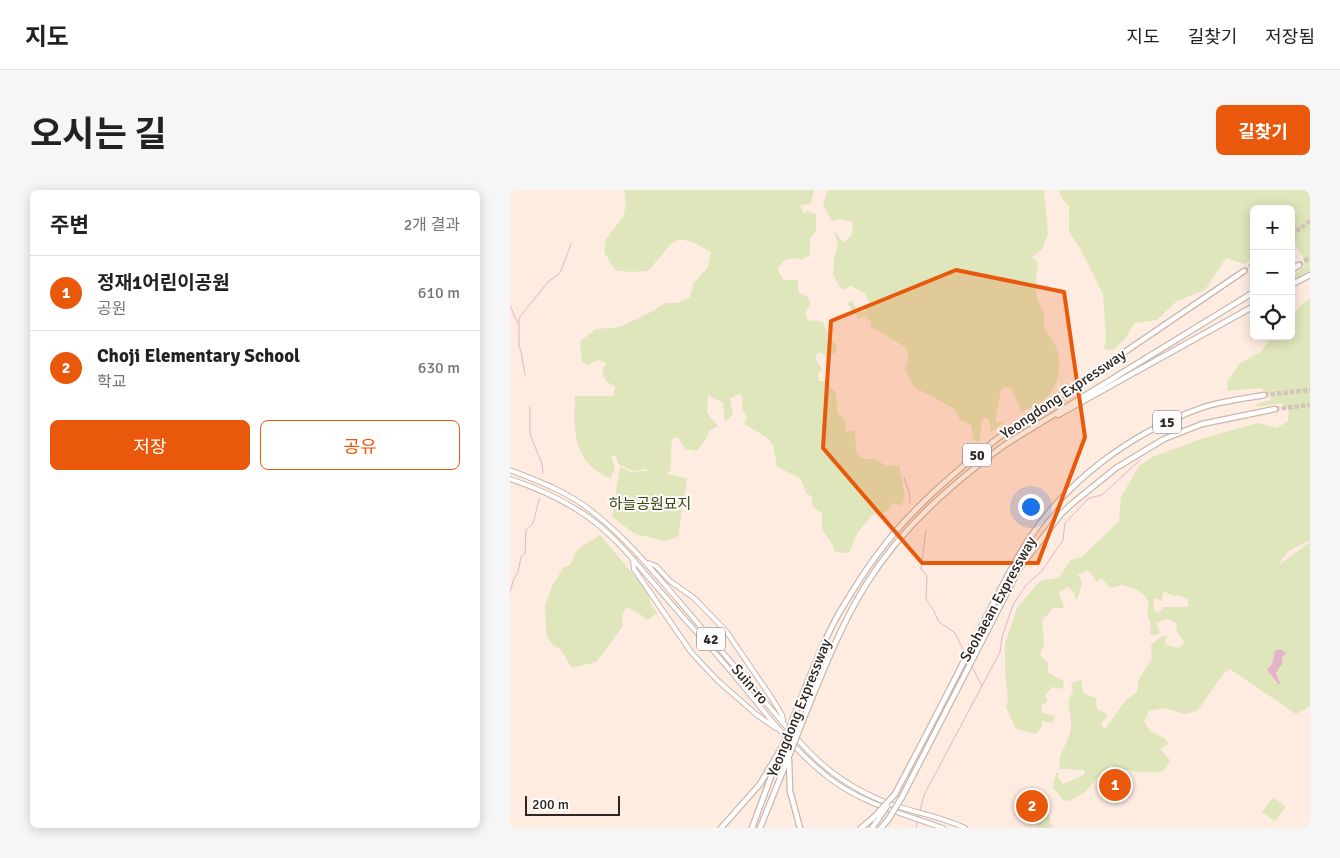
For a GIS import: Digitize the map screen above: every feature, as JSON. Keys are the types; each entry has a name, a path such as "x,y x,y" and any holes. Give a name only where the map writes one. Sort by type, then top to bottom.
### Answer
{"highway":[{"path":"1295,268 1299,265"},
{"name":"Yeongdong Expressway","path":"752,828 794,716 819,655 838,616 878,554 919,506 972,459 1006,433 1244,271"},
{"path":"1295,283 1310,275"},
{"name":"Yeongdong Expressway","path":"760,828 835,644 879,565 917,519 977,465 1006,444 1250,294"},
{"name":"Yeongdong Expressway","path":"1006,444 1250,308"},
{"name":"Seohaean Expressway","path":"872,828 876,817 895,794 1014,563 1043,520 1065,493 1125,445 1168,422 1202,408 1226,401 1264,395"},
{"name":"Seohaean Expressway","path":"882,828 902,797 1020,567 1051,526 1092,486 1137,454 1182,431 1223,418 1275,409"},
{"path":"721,828 760,784 782,747"},
{"path":"791,751 789,785 800,828"},
{"path":"861,828 876,817"}],"main road":[{"name":"Suin-ro","path":"510,470 569,496 594,512 616,531 646,562 817,759 846,781 878,798 965,828"},
{"name":"Suin-ro","path":"510,479 545,492 571,505 608,532 705,641 779,730 829,778 842,787 874,803 943,828"},
{"path":"633,560 634,568 691,652 717,680 757,715 779,730"},
{"path":"646,562 656,566 670,581 694,598 726,631 782,715 783,722"}],"highlighted area":[{"path":"956,270 1064,292 1085,437 1038,563 922,563 823,448 831,321"}],"green space":[{"name":"하늘공원묘지","path":"624,190 814,190 811,203 800,206 804,214 807,211 816,214 816,232 810,238 810,255 801,260 796,258 784,260 777,269 784,280 798,280 798,292 807,296 811,303 805,314 808,320 823,322 827,332 827,341 837,344 836,352 829,357 818,352 815,358 822,369 818,374 819,381 825,381 836,393 838,414 845,420 846,432 855,430 856,451 862,459 875,459 885,465 899,466 905,496 902,506 893,503 886,512 873,514 858,532 849,553 835,552 822,529 822,513 813,507 812,497 806,493 801,479 777,467 773,444 766,437 744,424 747,417 742,409 743,397 740,394 730,398 733,414 725,422 723,403 708,395 707,413 718,426 709,431 706,439 697,451 685,449 678,437 672,439 670,471 666,474 687,478 678,537 666,541 635,534 612,517 620,467 631,472 647,471 646,469 633,471 618,464 616,456 611,456 615,467 611,478 609,478 597,471 583,456 576,437 575,396 613,396 615,387 606,381 602,371 606,363 598,360 587,365 582,361 580,341 596,329 620,327 665,303 677,303 690,297 693,284 708,267 711,252 692,242 679,239 670,245 648,271 630,272 615,270 604,252 606,239 623,217 626,204"},
{"path":"828,190 1044,190 1048,234 1042,249 1032,257 1038,262 1036,288 1038,301 1044,312 1044,329 1055,344 1058,352 1059,370 1057,379 1048,396 1036,405 1021,411 1011,388 1005,387 1001,390 995,422 1004,422 991,432 989,419 984,417 981,425 980,442 974,440 971,425 960,420 955,409 914,387 905,369 908,360 907,348 870,326 871,322 865,316 859,319 847,303 852,301 859,313 866,311 870,304 865,293 851,286 842,290 833,275 834,258 838,245 834,230 843,243 852,235 853,222 839,219 832,221 823,204"},
{"path":"1059,190 1310,190 1310,272 1295,280 1295,274 1305,266 1303,257 1295,245 1295,205 1250,205 1250,260 1244,264 1226,258 1205,290 1177,301 1157,320 1135,323 1124,340 1113,350 1104,349 1106,337 1103,294 1080,248 1069,232 1069,206 1062,199"},
{"path":"1310,299 1310,540 1284,556 1279,565 1310,542 1310,706 1296,714 1230,669 1224,673 1197,711 1185,714 1165,708 1149,711 1144,721 1150,731 1166,739 1168,744 1160,749 1170,760 1164,771 1137,772 1110,766 1083,793 1070,801 1063,800 1053,788 1056,773 1059,773 1058,778 1063,784 1084,775 1085,770 1060,769 1060,757 1071,726 1069,701 1073,691 1071,683 1081,680 1083,693 1096,698 1097,709 1108,715 1101,724 1105,729 1126,700 1137,692 1139,679 1152,658 1151,645 1160,637 1167,635 1166,645 1178,648 1185,643 1177,632 1176,623 1168,619 1156,623 1160,633 1155,636 1150,634 1151,624 1147,615 1149,602 1145,596 1134,588 1122,585 1110,588 1101,578 1096,582 1087,570 1078,575 1082,581 1076,600 1074,593 1068,587 1059,592 1064,608 1053,608 1042,621 1044,645 1040,655 1047,662 1049,673 1064,681 1063,689 1053,687 1045,695 1048,701 1041,706 1043,713 1055,716 1052,723 1042,721 1042,726 1036,734 1016,729 1006,707 1008,700 1005,644 1017,608 1040,581 1059,578 1070,560 1082,557 1119,521 1121,497 1139,466 1152,457 1204,438 1258,423 1277,428 1288,421 1289,410 1282,403 1257,407 1256,404 1271,400 1270,395 1261,388 1228,391 1227,382 1239,364 1260,352 1270,340 1295,340 1295,312 1304,302","holes":["1163,591 1173,596 1178,595 1188,599 1188,607 1163,607 1158,613 1154,609 1153,603 1156,598 1162,601"]},
{"path":"600,535 649,593 651,605 657,613 648,620 626,607 622,616 623,626 596,662 572,668 560,649 554,646 547,637 545,606 553,584 564,567 570,565 578,549"},
{"path":"1108,777 1128,783 1118,797 1102,787"},
{"path":"1273,797 1286,807 1275,821 1262,812"},
{"path":"1047,808 1052,828 1037,828 1033,810"}],"shaded area":[{"path":"1280,649 1286,653 1282,658 1282,665 1276,673 1279,685 1267,670 1272,664 1275,651"}],"waterway":[{"path":"525,375 519,346 519,318 548,282 560,273 571,244"},
{"path":"510,306 518,324"},
{"path":"530,407 530,434 542,464 543,473"},
{"path":"920,811 924,795 1000,652 1002,637 1013,605 1026,585 1042,571 1063,540 1065,523 1089,498 1102,495 1140,460"},
{"path":"904,477 910,496 910,503"},
{"path":"510,593 518,572 521,557 525,553 526,530 534,520 540,498"},
{"path":"926,530 921,569 927,576 926,600 939,622 955,633 966,655"},
{"path":"971,665 982,686"},
{"path":"916,828 919,815"}],"tunnel":[{"path":"1295,232 1310,221"},
{"path":"1299,265 1310,257"},
{"path":"1244,271 1250,266"},
{"path":"1264,395 1310,390"},
{"path":"1275,409 1310,405"}],"place":[{"name":"정재1어린이공원","path":"1115,785"},
{"name":"Choji Elementary School","path":"1032,806"}]}
